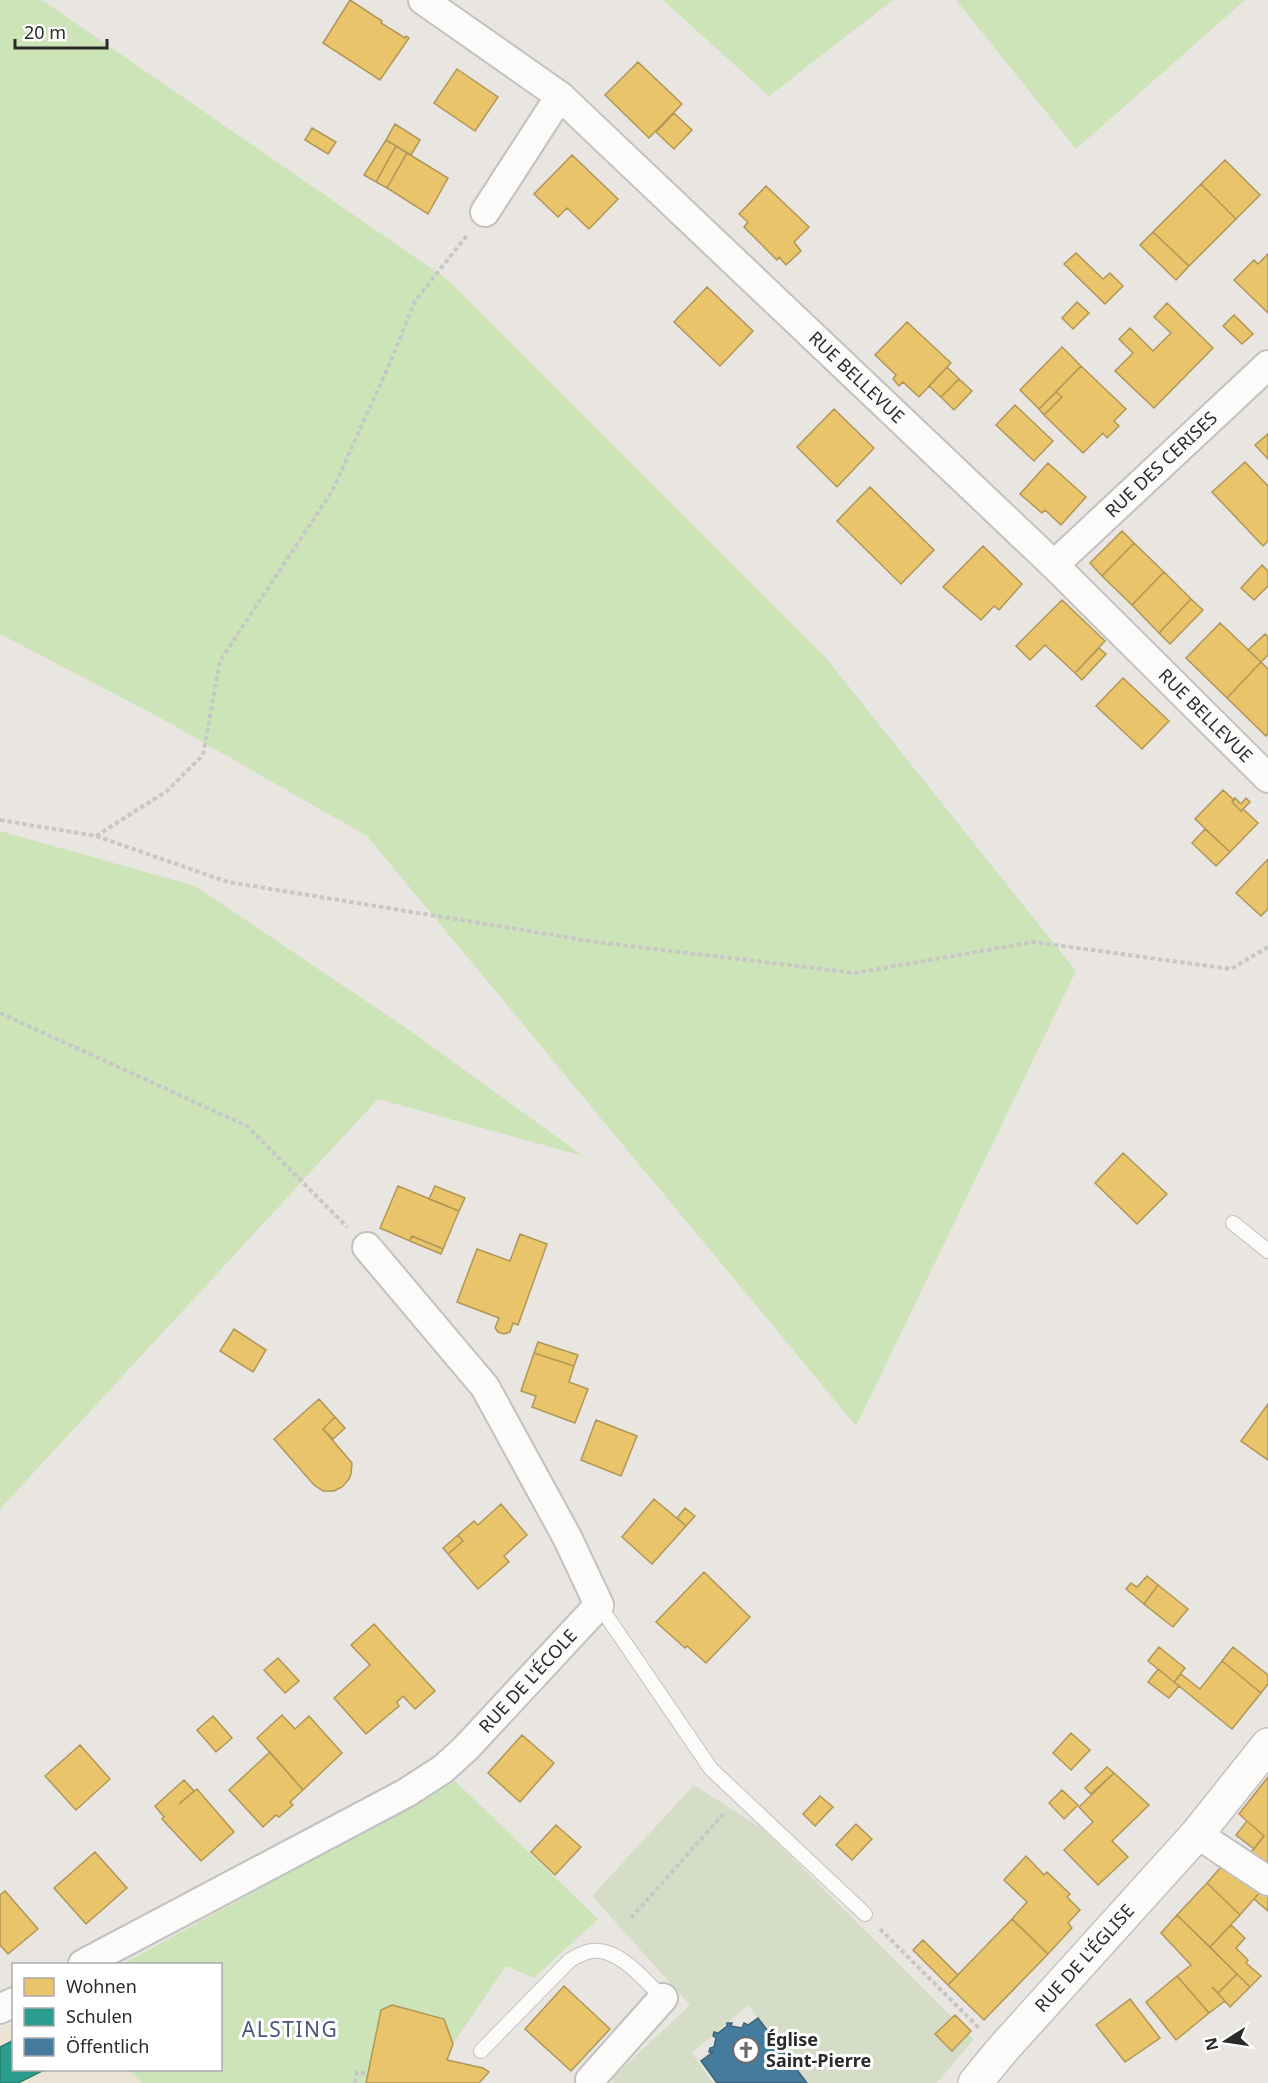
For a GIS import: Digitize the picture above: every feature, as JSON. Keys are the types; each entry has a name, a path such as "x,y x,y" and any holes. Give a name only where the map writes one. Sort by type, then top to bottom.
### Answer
{"main road":[{"name":"RUE DE L'ÉGLISE","path":"975,2083 1002,2050 1197,1834 1268,1745"}],"street":[{"name":"RUE BELLEVUE","path":"423,0 560,96 1054,565 1268,778"},
{"path":"485,212 560,96"},
{"name":"RUE DES CERISES","path":"1054,565 1268,365"},
{"path":"367,1247 485,1387 567,1537 599,1605"},
{"name":"RUE DE L'ÉCOLE","path":"87,1963 406,1793 443,1770 599,1605"},
{"path":"1197,1834 1268,1881"},
{"path":"591,2083 590,2080 663,1998"}],"lane":[{"path":"1233,1223 1268,1251"},
{"path":"599,1605 711,1769 865,1914"},
{"path":"481,2050 570,1960 584,1953 595,1951 618,1958 663,1998"}],"path":[{"path":"96,836 168,791 203,755 220,661 332,491 390,363 415,301 485,212"},
{"path":"0,820 96,836 228,882 596,942 856,973 1034,942 1231,969 1268,947"},
{"path":"0,1013 247,1126 367,1247"},
{"path":"631,1918 739,1796"},
{"path":"865,1914 1002,2050"},
{"path":"355,2083 357,2072 368,2074"}],"shaded area":[{"path":"12,2022 12,2071 130,2071 142,2083 0,2083 0,2028"}],"green space":[{"path":"0,0 42,0 448,280 826,658 1076,971 856,1426 367,836 157,716 0,634"},
{"path":"663,0 893,0 769,96"},
{"path":"956,0 1245,0 1076,149"},
{"path":"0,831 195,886 412,1032 583,1156 378,1099 0,1509"},
{"path":"455,1781 598,1919 534,1978 506,1966 453,2044 444,2019 366,2083 142,2083 130,2071 222,2071 222,1963 125,1963"},
{"path":"694,1785 764,1830 974,2039 937,2083 808,2083 748,2005 692,2053 713,2083 613,2083 611,2079 690,2005 592,1896"}],"building: Wohnen":[{"path":"350,0 382,21 381,23 405,38 406,36 409,38 380,80 323,43"},
{"path":"638,62 682,104 649,138 605,95"},
{"path":"457,69 498,97 475,131 434,103"},
{"path":"674,113 692,130 674,149 656,132"},
{"path":"395,124 420,140 411,155 386,140"},
{"path":"312,128 336,142 328,154 305,140"},
{"path":"386,140 396,146 376,182 364,175"},
{"path":"396,146 407,153 387,188 376,182"},
{"path":"407,153 448,178 428,214 387,188"},
{"path":"572,155 618,199 589,229 567,208 558,217 534,194"},
{"path":"1225,160 1260,195 1236,219 1201,184"},
{"path":"1201,184 1236,219 1189,266 1153,232"},
{"path":"766,186 809,227 794,242 801,251 786,265 779,257 777,260 744,227 748,222 739,214"},
{"path":"1153,232 1189,266 1176,280 1140,245"},
{"path":"1076,253 1103,279 1110,273 1123,286 1105,304 1064,264"},
{"path":"1268,254 1268,313 1234,280 1254,260 1258,264"},
{"path":"707,287 753,331 720,366 674,322"},
{"path":"1077,302 1089,313 1073,329 1062,318"},
{"path":"1167,303 1213,348 1154,408 1115,371 1133,353 1119,339 1130,328 1153,351 1171,333 1154,317"},
{"path":"1234,315 1253,334 1242,344 1223,326"},
{"path":"907,322 951,363 919,397 903,382 899,386 893,379 896,375 875,355"},
{"path":"1062,347 1081,366 1039,409 1020,390"},
{"path":"1081,366 1126,409 1114,421 1119,426 1107,438 1103,433 1083,453 1044,415 1062,397 1056,392"},
{"path":"947,367 959,379 941,397 929,386"},
{"path":"959,379 972,391 954,410 941,397"},
{"path":"1056,392 1062,397 1044,415 1039,409"},
{"path":"1015,405 1053,441 1034,461 996,425"},
{"path":"834,409 874,448 837,487 797,447"},
{"path":"1268,434 1268,459 1255,445"},
{"path":"1245,462 1268,486 1268,541 1263,546 1212,492"},
{"path":"1048,463 1086,497 1061,525 1045,510 1042,513 1020,494"},
{"path":"870,487 934,550 901,584 837,521"},
{"path":"1122,531 1134,543 1102,576 1090,563"},
{"path":"1134,543 1164,572 1132,605 1102,576"},
{"path":"983,546 1022,584 999,610 994,606 981,620 943,587"},
{"path":"1262,565 1268,571 1268,586 1254,600 1241,588"},
{"path":"1164,572 1191,599 1159,633 1132,605"},
{"path":"1191,599 1203,610 1170,644 1159,633"},
{"path":"1062,600 1105,641 1075,673 1045,645 1030,660 1016,646"},
{"path":"1220,623 1261,662 1227,698 1186,658"},
{"path":"1265,634 1268,637 1268,655 1261,662 1248,650"},
{"path":"1099,648 1106,654 1082,680 1075,673"},
{"path":"1261,662 1268,669 1268,733 1266,736 1227,698"},
{"path":"1123,678 1169,721 1142,749 1096,706"},
{"path":"1223,790 1234,800 1232,802 1241,811 1243,809 1258,823 1230,852 1195,819"},
{"path":"1235,798 1241,804 1246,798 1250,802 1241,811 1232,802"},
{"path":"1205,829 1230,852 1216,866 1192,843"},
{"path":"1268,859 1268,909 1261,916 1236,893"},
{"path":"1123,1153 1167,1194 1137,1224 1095,1183"},
{"path":"398,1186 459,1211 443,1249 412,1236 410,1241 380,1228"},
{"path":"435,1186 465,1198 459,1211 429,1199"},
{"path":"520,1234 547,1244 518,1325 513,1323 510,1332 504,1334 495,1328 499,1318 457,1302 477,1249 510,1261"},
{"path":"412,1236 443,1249 441,1254 410,1241"},
{"path":"234,1329 266,1350 253,1372 220,1351"},
{"path":"538,1342 578,1355 574,1366 534,1353"},
{"path":"534,1353 574,1366 569,1382 588,1389 575,1423 532,1407 536,1396 521,1391"},
{"path":"319,1399 335,1417 323,1429 352,1463 349,1479 342,1487 334,1491 323,1491 314,1485 274,1439"},
{"path":"1268,1404 1268,1460 1241,1441"},
{"path":"335,1417 345,1428 333,1439 323,1429"},
{"path":"596,1420 637,1436 621,1476 581,1460"},
{"path":"654,1499 686,1526 652,1564 622,1537"},
{"path":"501,1504 527,1535 504,1556 509,1562 478,1589 448,1554 463,1541 458,1535 474,1521 478,1525"},
{"path":"685,1508 695,1516 686,1526 677,1518"},
{"path":"458,1535 463,1541 448,1554 443,1548"},
{"path":"704,1572 750,1617 706,1663 656,1622"},
{"path":"1147,1576 1158,1585 1144,1604 1126,1589 1131,1583 1137,1587"},
{"path":"1158,1585 1188,1609 1173,1627 1144,1604"},
{"path":"374,1624 435,1691 415,1709 403,1696 397,1702 399,1706 366,1734 334,1698 370,1665 351,1645"},
{"path":"1159,1647 1185,1668 1174,1682 1148,1661"},
{"path":"1233,1647 1268,1675 1268,1684 1261,1693 1222,1661"},
{"path":"278,1658 299,1681 285,1693 264,1670"},
{"path":"1222,1661 1261,1693 1232,1729 1174,1682 1181,1674 1200,1689"},
{"path":"1158,1669 1179,1686 1169,1698 1148,1682"},
{"path":"282,1715 295,1729 309,1716 342,1753 303,1790 257,1738"},
{"path":"213,1716 232,1738 216,1752 197,1730"},
{"path":"1071,1733 1090,1750 1071,1770 1053,1753"},
{"path":"522,1735 554,1763 520,1802 488,1773"},
{"path":"80,1745 110,1779 76,1810 45,1776"},
{"path":"270,1752 303,1790 290,1802 293,1805 279,1817 276,1815 263,1827 229,1790"},
{"path":"1107,1767 1114,1773 1091,1794 1085,1788"},
{"path":"1114,1773 1149,1805 1112,1841 1128,1857 1098,1885 1064,1850 1093,1822 1079,1807"},
{"path":"1268,1777 1268,1867 1248,1856 1264,1836 1239,1814"},
{"path":"184,1780 194,1791 179,1804 197,1789 234,1832 201,1861 162,1819 164,1817 155,1806"},
{"path":"1062,1790 1078,1805 1064,1819 1049,1803"},
{"path":"820,1796 833,1807 815,1826 803,1814"},
{"path":"1247,1821 1264,1836 1254,1849 1236,1835"},
{"path":"856,1824 872,1839 852,1860 836,1845"},
{"path":"556,1825 581,1847 555,1875 531,1852"},
{"path":"95,1852 127,1888 86,1924 54,1888"},
{"path":"1026,1856 1044,1875 1047,1872 1070,1894 1067,1897 1080,1910 1068,1923 1072,1928 1048,1954 1012,1919 1027,1902 1004,1880"},
{"path":"1221,1867 1261,1891 1240,1915 1207,1883"},
{"path":"1207,1883 1240,1915 1210,1947 1177,1915"},
{"path":"5,1891 38,1929 8,1954 0,1945 0,1895"},
{"path":"1261,1891 1268,1896 1268,1911 1254,1899"},
{"path":"1177,1915 1237,1974 1218,1993 1212,1987 1225,2001 1209,2013 1177,1976 1191,1965 1161,1933"},
{"path":"1012,1919 1048,1954 984,2020 948,1985"},
{"path":"1231,1925 1245,1938 1236,1948 1248,1960 1246,1963 1261,1976 1250,1987 1210,1947"},
{"path":"923,1940 958,1975 948,1985 913,1950"},
{"path":"1237,1974 1250,1987 1230,2007 1218,1993"},
{"path":"1177,1976 1209,2013 1176,2040 1146,2002"},
{"path":"564,1986 610,2029 571,2071 525,2029"},
{"path":"1130,1999 1160,2038 1125,2062 1096,2025"},
{"path":"392,2005 444,2019 453,2044 447,2060 483,2068 489,2072 479,2083 366,2083 381,2010"},
{"path":"955,2015 971,2031 952,2051 935,2034"}],"building: Schulen":[{"path":"12,2041 12,2071 42,2071 18,2083 0,2083 0,2047"}],"building: Öffentlich":[{"name":"Église Saint-Pierre","path":"758,2018 807,2083 717,2083 701,2061 713,2052 709,2052 710,2048 714,2047 716,2038 713,2036 714,2032 718,2033 727,2026 727,2023 742,2028 744,2023 748,2025"}],"place":[{"name":"Église Saint-Pierre","path":"746,2050"}],"district":[{"name":"ALSTING","path":"290,2030"}]}
